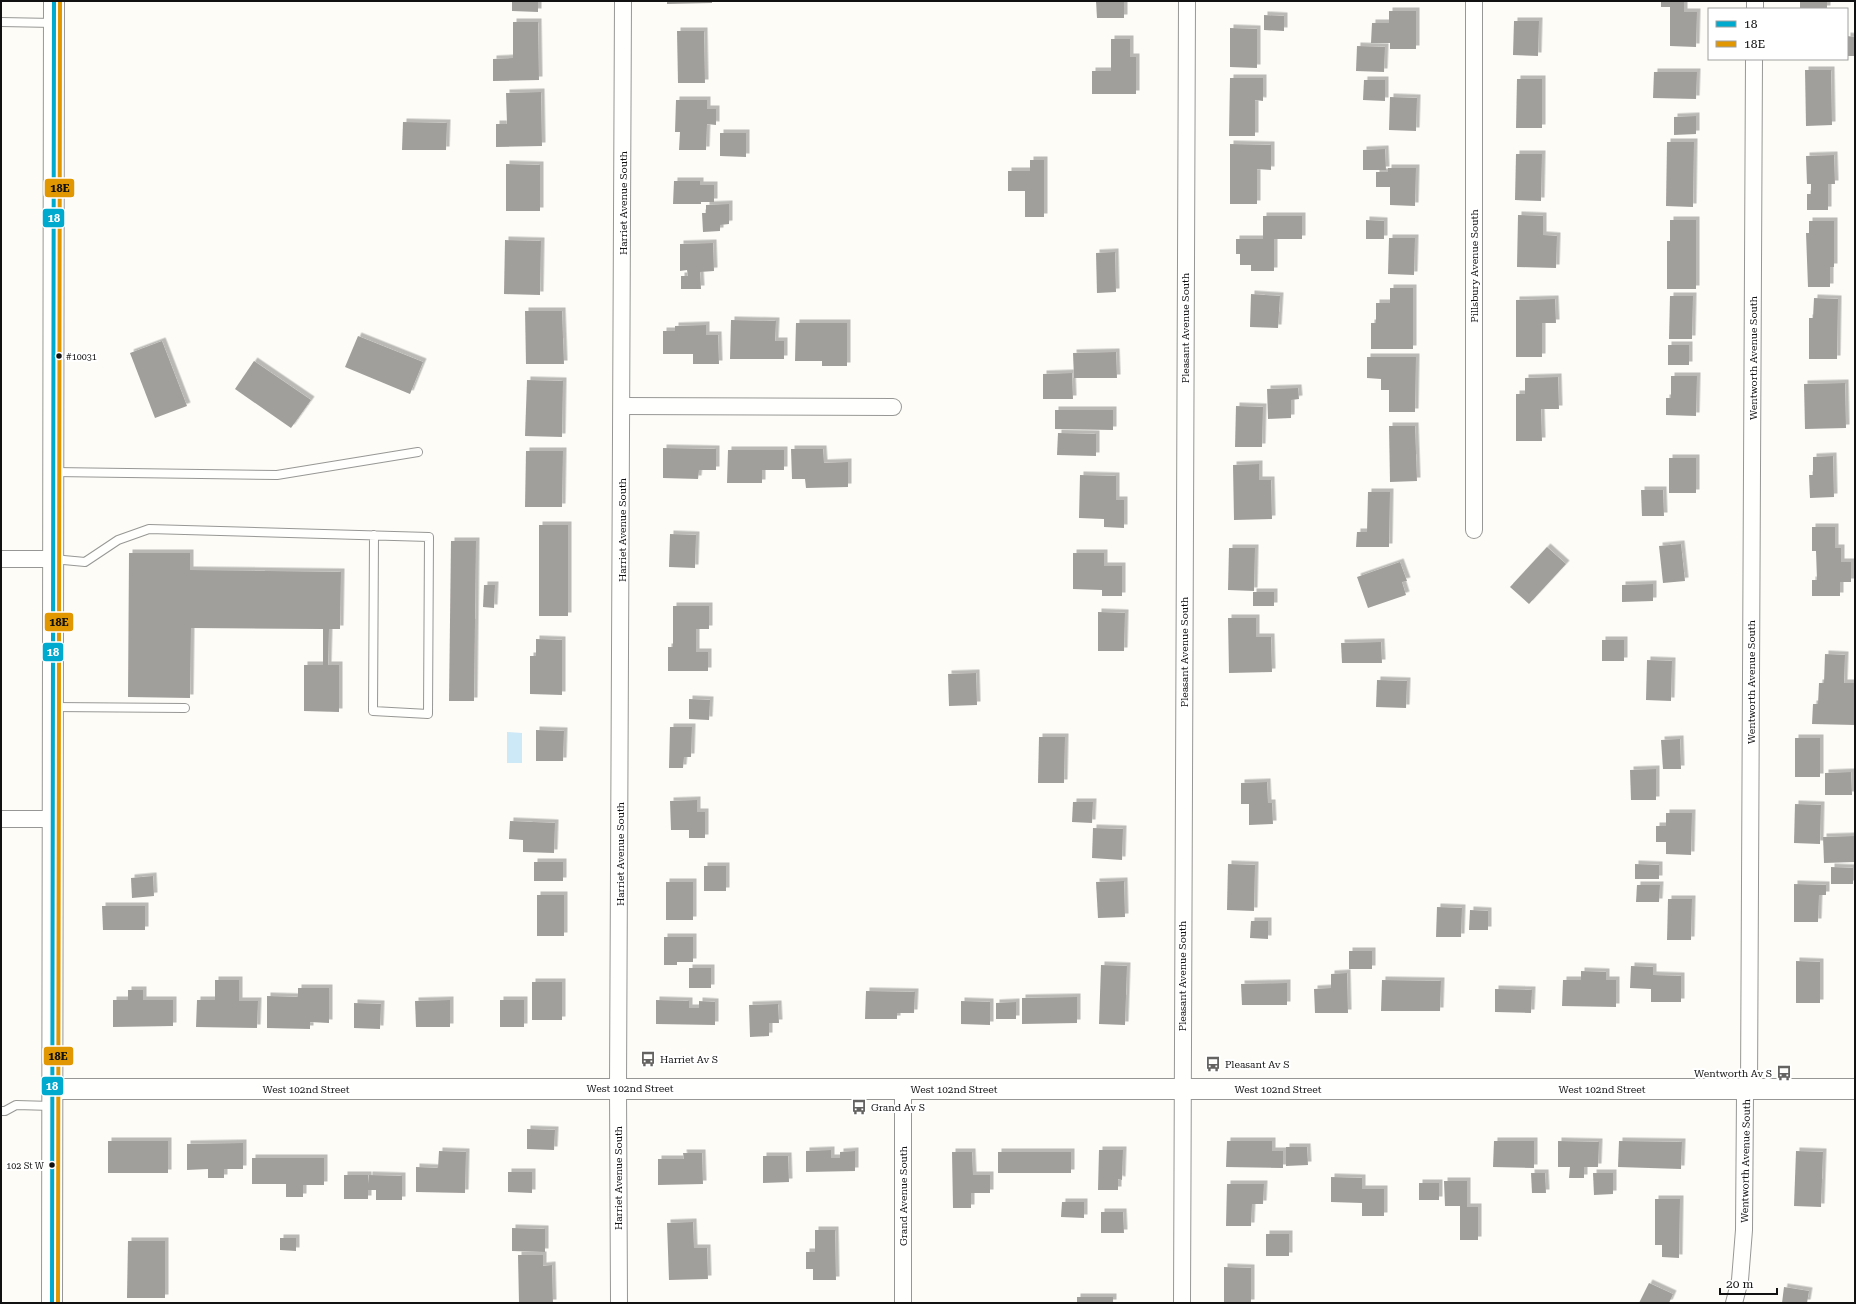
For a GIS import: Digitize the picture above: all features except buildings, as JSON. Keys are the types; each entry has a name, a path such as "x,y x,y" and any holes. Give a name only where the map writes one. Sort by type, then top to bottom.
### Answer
{"street":[{"path":"52,1303 54,1"},
{"name":"Harriet Avenue South","path":"619,1303 618,1088 623,1"},
{"name":"Pleasant Avenue South","path":"1182,1303 1186,1"},
{"name":"Pillsbury Avenue South","path":"1474,1 1474,530"},
{"name":"Wentworth Avenue South","path":"1734,1303 1740,1280 1743,1238 1745,1094 1749,1089 1754,60"},
{"path":"622,406 894,407"},
{"path":"1,559 53,559"},
{"path":"1,819 53,819"},
{"name":"West 102nd Street","path":"53,1098 618,1088 1855,1089"},
{"name":"Grand Avenue South","path":"903,1089 903,1303"}],"lane":[{"path":"1,22 54,23"},
{"path":"53,472 277,475 418,452"},
{"path":"53,559 85,562 118,540 149,528 374,535 429,537 428,714 373,711 374,535"},
{"path":"53,706 185,708"},
{"path":"1,1111 5,1111 16,1105 53,1098"}],"water":[{"path":"507,732 522,733 522,763 507,763"}],"transit line":[{"name":"18","path":"52,1303 54,1"},
{"name":"18E","path":"58,1303 60,1"}],"place":[{"name":"#10031","path":"59,356"},
{"name":"Harriet Av S","path":"648,1059"},
{"name":"Pleasant Av S","path":"1213,1064"},
{"name":"Wentworth Av S","path":"1784,1073"},
{"name":"Grand Av S","path":"859,1107"},
{"name":"102 St W","path":"52,1165"}]}
